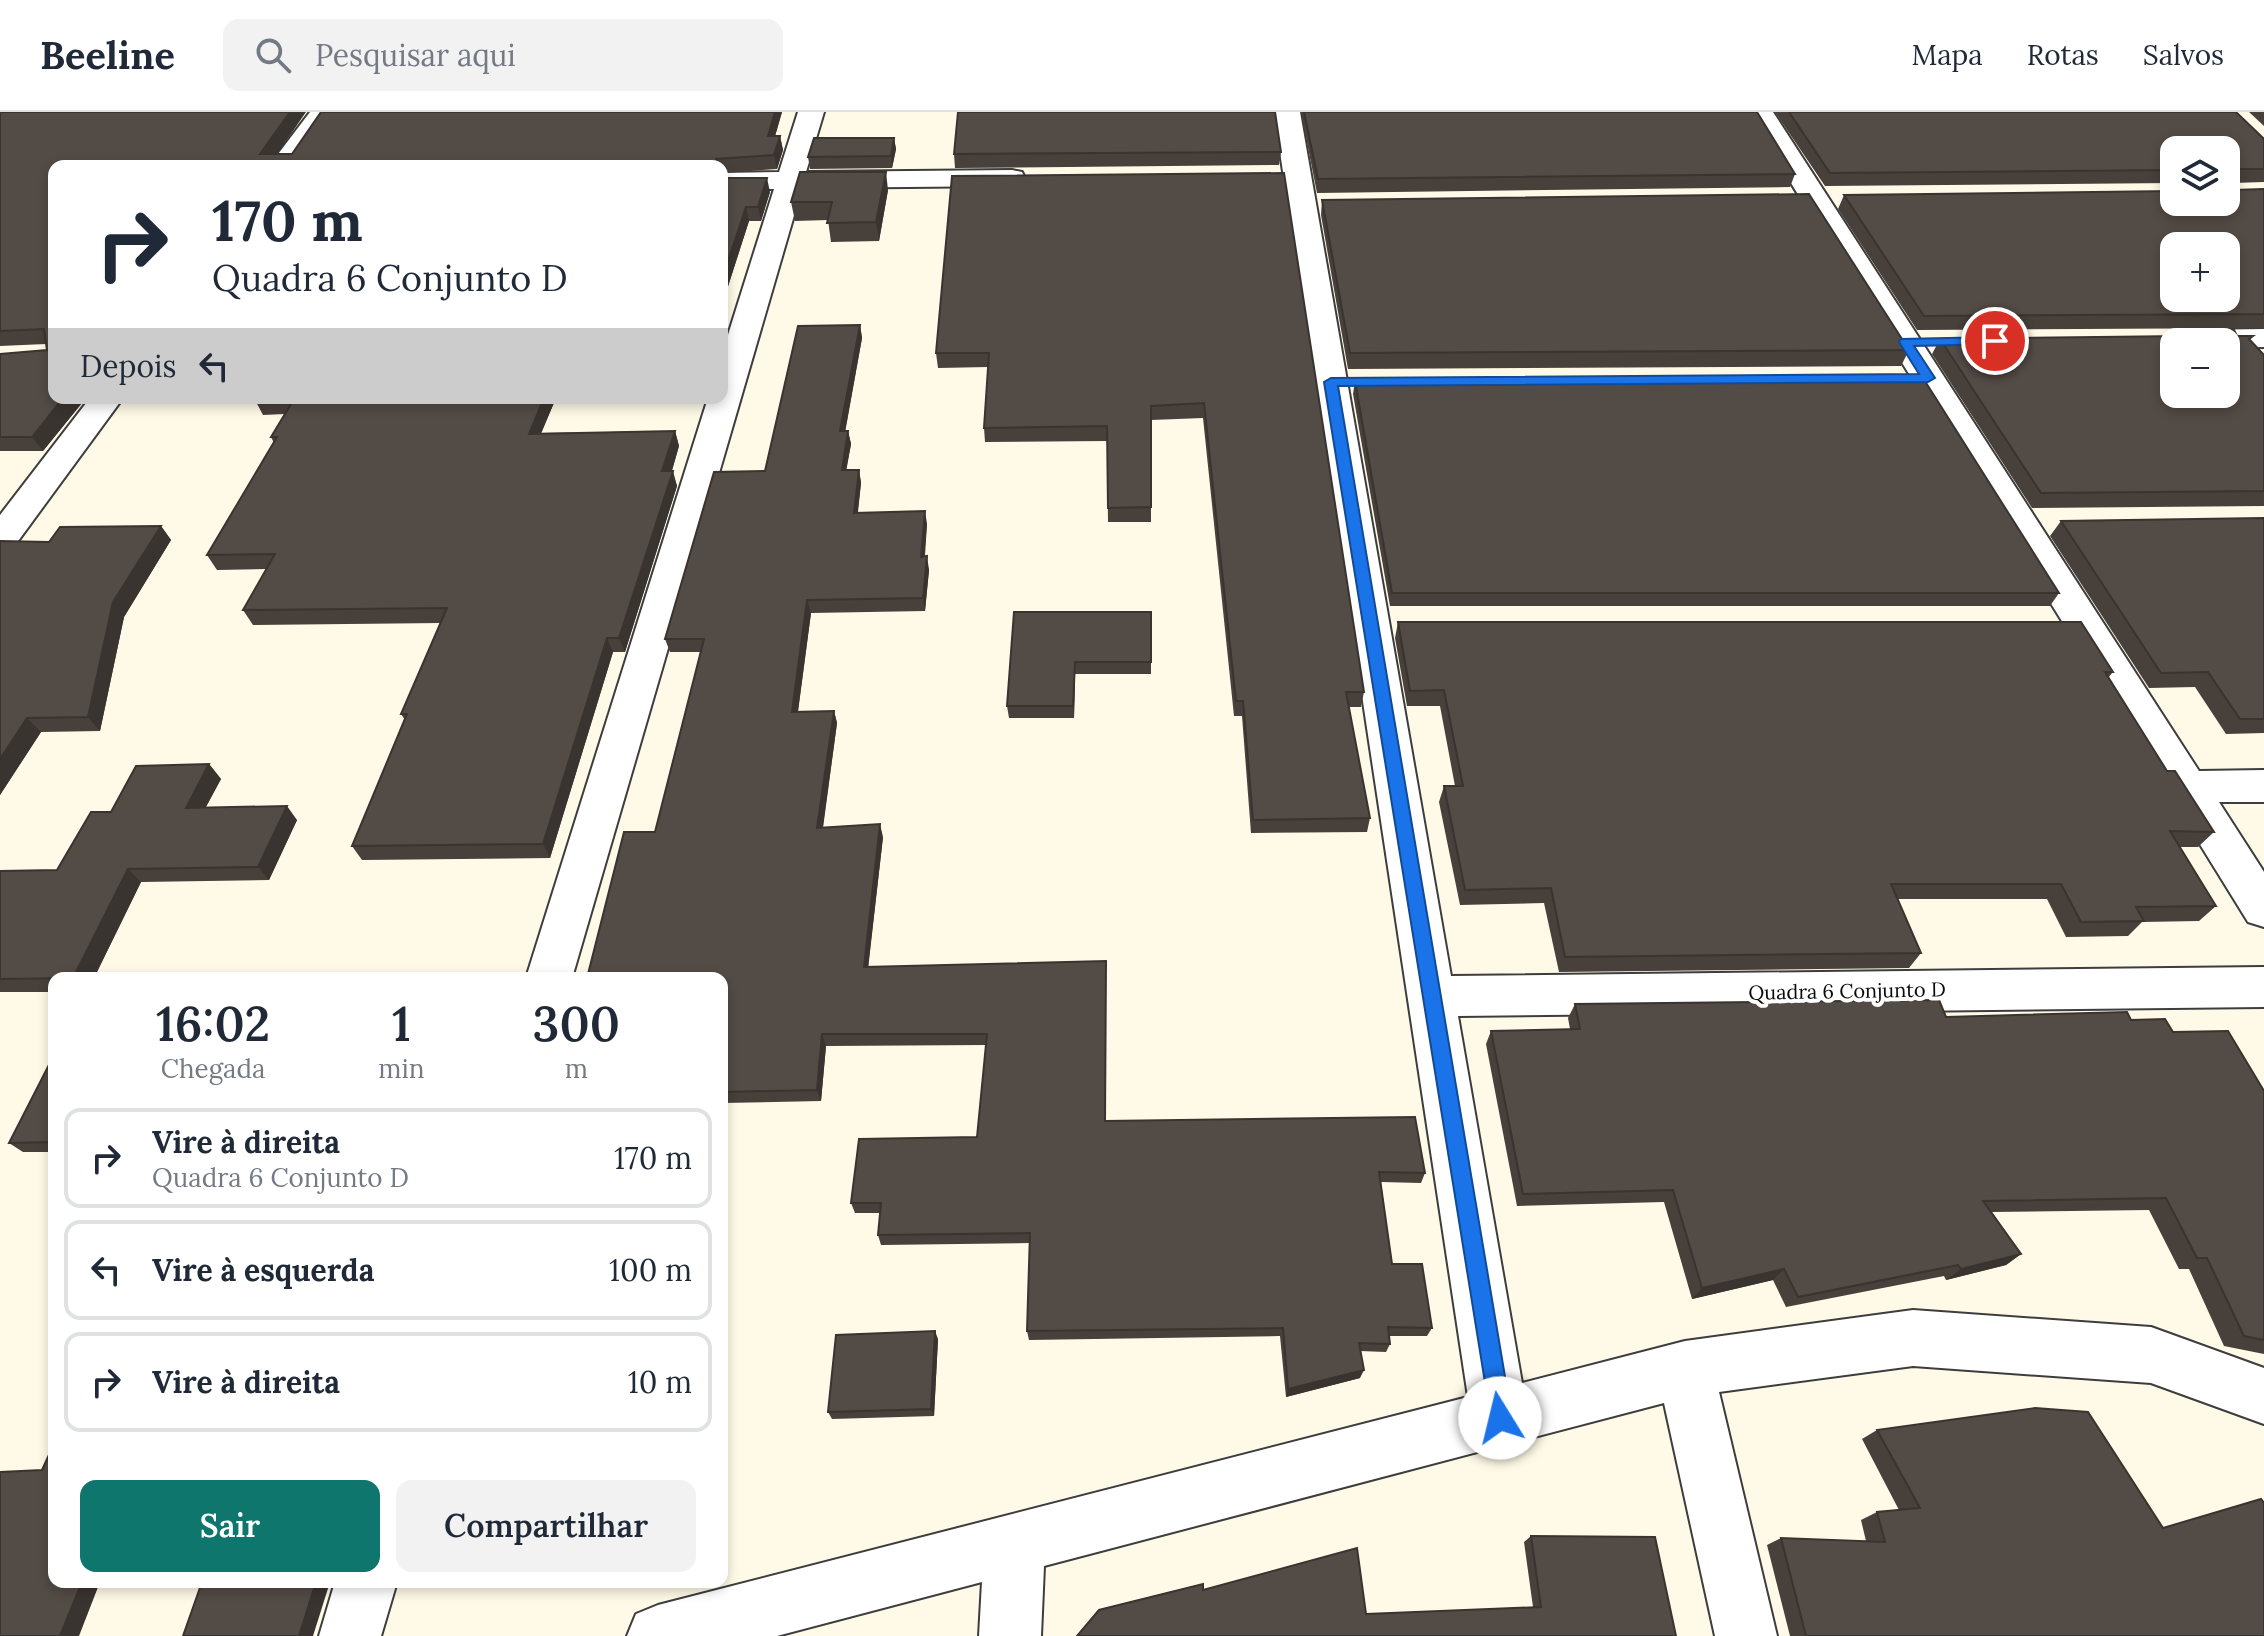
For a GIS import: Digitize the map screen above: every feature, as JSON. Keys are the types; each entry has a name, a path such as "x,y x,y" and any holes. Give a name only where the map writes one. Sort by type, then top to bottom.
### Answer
{"street":[{"path":"287,160 323,112"},
{"path":"728,388 811,112"},
{"path":"1287,112 1311,194 1386,622 1430,996 1500,1418"},
{"path":"1760,112 1813,197 1921,342 1912,378 2020,522 2264,909"},
{"path":"1265,176 1311,194"},
{"path":"728,181 1044,178"},
{"path":"2155,339 2264,338"},
{"path":"0,540 102,404"},
{"path":"551,972 723,404"},
{"path":"2020,522 2065,522"},
{"path":"2035,622 2083,622"},
{"path":"2187,787 2264,786"},
{"name":"Quadra 6 Conjunto D","path":"1430,996 2264,987"},
{"path":"658,1636 1685,1369 1913,1338 2151,1355 2264,1396"},
{"path":"1685,1369 1746,1636"},
{"path":"1010,1636 1015,1543"},
{"path":"350,1636 364,1588"}],"building":[{"path":"0,112 290,112 260,154 292,154 321,112 775,112 768,136 780,136 774,155 716,160 48,160 48,404 58,404 32,437 0,437 0,354 47,350 44,329 0,331"},
{"path":"958,112 1275,112 1281,152 954,154"},
{"path":"1304,112 1757,112 1795,174 1318,179"},
{"path":"1789,112 2236,112 2264,139 2264,169 2240,169 2240,136 2160,136 2160,170 1830,173"},
{"path":"814,138 894,138 891,156 808,157"},
{"path":"800,172 886,172 876,222 827,223 832,202 791,202"},
{"path":"1284,173 1364,692 1346,692 1370,818 1253,820 1243,701 1236,701 1204,403 1151,406 1151,507 1108,508 1107,426 984,428 989,353 936,353 952,176"},
{"path":"728,178 767,178 758,207 746,207 728,261"},
{"path":"2264,189 2264,314 1924,316 1844,195 2160,191 2160,216 2240,216 2240,190"},
{"path":"1809,194 1909,350 1350,353 1322,200"},
{"path":"860,325 840,431 848,431 842,470 859,470 854,513 925,511 921,557 927,556 923,598 807,600 792,712 834,711 817,828 880,824 864,967 1106,961 1105,1121 1415,1117 1425,1173 1379,1172 1392,1264 1422,1264 1432,1328 1388,1327 1390,1344 1359,1343 1364,1370 1288,1389 1283,1328 1027,1331 1030,1233 878,1235 881,1203 851,1203 859,1139 977,1137 987,1034 822,1034 817,1090 728,1092 728,972 589,972 624,832 655,832 704,639 665,639 714,472 765,471 798,326"},
{"path":"2160,336 2160,408 2240,408 2240,336 2253,336 2249,339 2264,355 2264,491 2041,493 1940,339"},
{"path":"1923,378 2059,593 1392,593 1355,381"},
{"path":"291,404 542,404 529,434 675,431 662,471 673,471 619,638 607,638 543,844 352,846 407,714 401,714 447,608 243,610 275,554 207,555 277,437 271,437"},
{"path":"2264,518 2264,719 2240,719 2208,672 2161,673 2061,521"},
{"path":"161,526 113,602 88,717 27,718 0,759 0,541 49,542 60,527"},
{"path":"1014,612 1151,612 1151,662 1075,662 1073,706 1007,706"},
{"path":"1398,622 2081,622 2113,672 2105,672 2167,771 2175,771 2214,832 2170,831 2216,906 2136,907 2144,921 2081,922 2061,884 1891,884 1921,953 1565,957 1551,888 1465,890 1444,786 1463,786 1444,690 1410,691"},
{"path":"209,764 186,808 287,806 258,867 128,869 76,972 48,972 48,978 0,979 0,871 57,870 91,812 111,812 136,766"},
{"path":"1939,1000 1946,1017 2127,1012 2131,1020 2165,1019 2173,1032 2228,1031 2264,1091 2264,1340 2244,1336 2207,1258 2197,1258 2166,1198 1983,1201 2021,1254 1961,1269 1958,1265 1798,1297 1784,1269 1702,1288 1673,1190 1523,1194 1491,1031 1580,1029 1575,1004"},
{"path":"48,1067 48,1142 9,1143"},
{"path":"935,1331 931,1409 828,1412 836,1335"},
{"path":"2035,1408 2088,1412 2163,1528 2261,1499 2264,1503 2264,1636 1806,1636 1781,1538 1885,1542 1877,1512 1920,1508 1877,1430"},
{"path":"48,1457 48,1588 80,1588 60,1636 0,1636 0,1472 42,1470"},
{"path":"1531,1536 1655,1537 1676,1636 1077,1636 1099,1610 1203,1584 1203,1590 1357,1548 1366,1614 1541,1607"},
{"path":"200,1588 314,1588 299,1636 183,1636"}],"route":[{"path":"1500,1418 1331,382 1928,378 1905,342 1995,341"}]}
